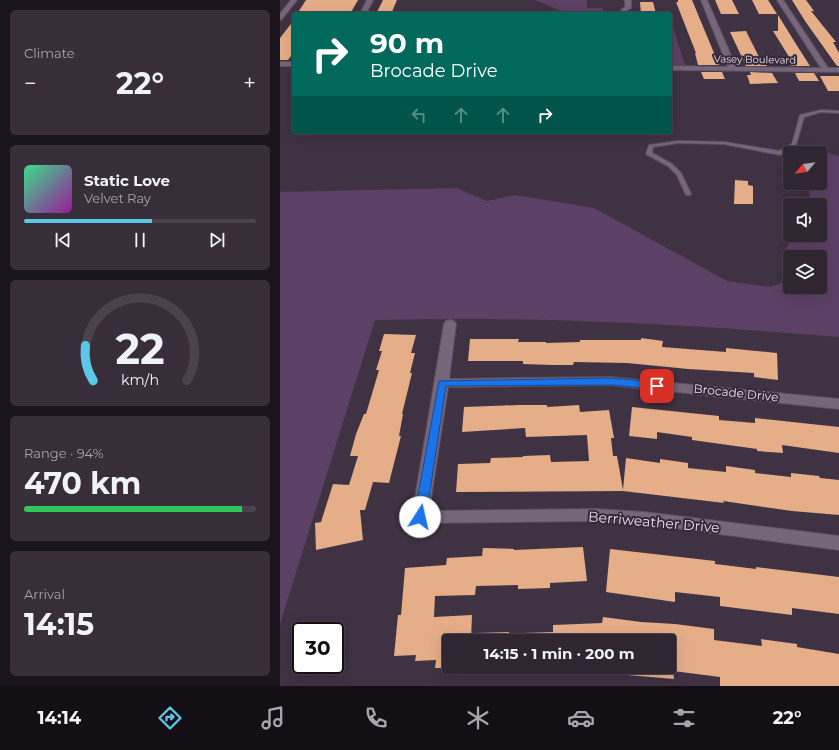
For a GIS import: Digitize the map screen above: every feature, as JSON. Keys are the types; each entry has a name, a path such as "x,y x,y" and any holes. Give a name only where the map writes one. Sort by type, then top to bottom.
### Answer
{"street":[{"path":"280,18 294,0"},
{"path":"364,12 370,0"},
{"path":"624,10 628,8 628,0"},
{"path":"704,0 733,69"},
{"path":"780,0 826,70"},
{"path":"280,64 292,64"},
{"name":"Vasey Boulevard","path":"672,68 839,70"},
{"path":"442,383 450,324"},
{"name":"Brocade Drive","path":"442,383 610,381 839,404"},
{"name":"Berriweather Drive","path":"442,383 420,517 616,516 644,518 839,543"}],"lane":[{"path":"688,194 679,174 670,165 649,154 651,146 678,142 724,143 780,153 794,145 802,116 821,111 839,112"}],"shaded area":[{"path":"535,0 587,0 587,8 602,8 606,12 563,12"},
{"path":"672,24 685,65 672,66"},
{"path":"827,153 839,156 839,337 723,328 607,322 491,319 375,320 280,624 280,192 456,188 487,201 515,195 594,208 727,281 770,287 783,282 783,294 827,294 827,250 786,250 790,242 827,242 827,198 809,198 810,190 827,190"}],"building":[{"path":"306,0 358,0 351,12 298,12"},
{"path":"383,0 397,0 392,12 377,12"},
{"path":"678,0 692,0 719,65 698,65 696,53 676,2 678,2"},
{"path":"715,0 732,0 739,14 721,14"},
{"path":"752,0 768,0 777,14 759,14"},
{"path":"792,0 806,0 814,11 811,11 836,42 833,42 839,53 839,66 837,66"},
{"path":"640,2 653,2 656,12 641,12"},
{"path":"778,15 810,66 791,66 788,60 791,60 773,31 778,31"},
{"path":"292,23 292,55 288,60 280,60 280,38"},
{"path":"746,31 760,59 765,62 767,66 746,66 730,32"},
{"path":"701,72 722,72 725,79 704,79"},
{"path":"750,72 772,73 778,83 750,84 747,75 751,75"},
{"path":"795,73 814,73 819,81 799,81"},
{"path":"820,76 839,76 839,91 828,91"},
{"path":"735,180 748,181 748,185 753,186 753,204 734,204"},
{"path":"384,334 416,335 411,353 415,353 410,373 412,373 402,414 399,436 401,436 389,483 373,482 365,510 360,510 363,540 316,550 315,523 321,522 333,484 349,485 358,456 350,456 356,434 364,414 366,414 379,370 376,370 382,351 379,351"},
{"path":"641,338 663,341 662,347 726,352 726,348 777,353 778,380 754,377 754,373 627,363 574,362 573,365 553,365 523,364 523,361 468,361 470,339 519,339 518,342 546,343 580,342 580,340 641,340"},
{"path":"547,405 547,407 579,405 580,412 609,410 614,438 611,438 613,456 617,456 623,490 626,458 660,463 660,459 688,463 688,468 726,472 726,466 755,470 755,473 791,477 791,473 819,476 820,478 839,480 839,515 792,511 723,501 724,503 623,491 456,492 458,464 490,463 491,458 550,455 551,462 589,461 587,435 526,437 525,428 462,432 464,407"},
{"path":"632,407 719,416 719,420 755,423 755,418 839,427 839,453 782,445 783,453 757,451 757,449 692,440 692,437 657,432 657,439 629,436"},
{"path":"583,547 587,581 550,583 550,588 518,589 518,585 476,586 475,595 435,596 434,617 472,615 471,634 442,634 442,668 435,668 436,660 415,661 416,655 394,656 398,615 401,615 405,568 446,565 447,558 482,556 483,548 514,550"},
{"path":"610,549 715,561 715,564 756,569 756,567 839,577 839,614 792,608 792,615 720,606 720,597 675,592 675,602 606,592"},
{"path":"603,617 714,629 714,640 762,646 761,639 797,644 797,647 839,654 839,686 720,686 720,677 676,671 676,634 523,634 553,632 553,625 602,623"},
{"path":"509,632 509,634 476,634"},
{"path":"616,674 673,674 674,679"}],"route":[{"path":"420,517 442,383 610,381 657,386"}]}
